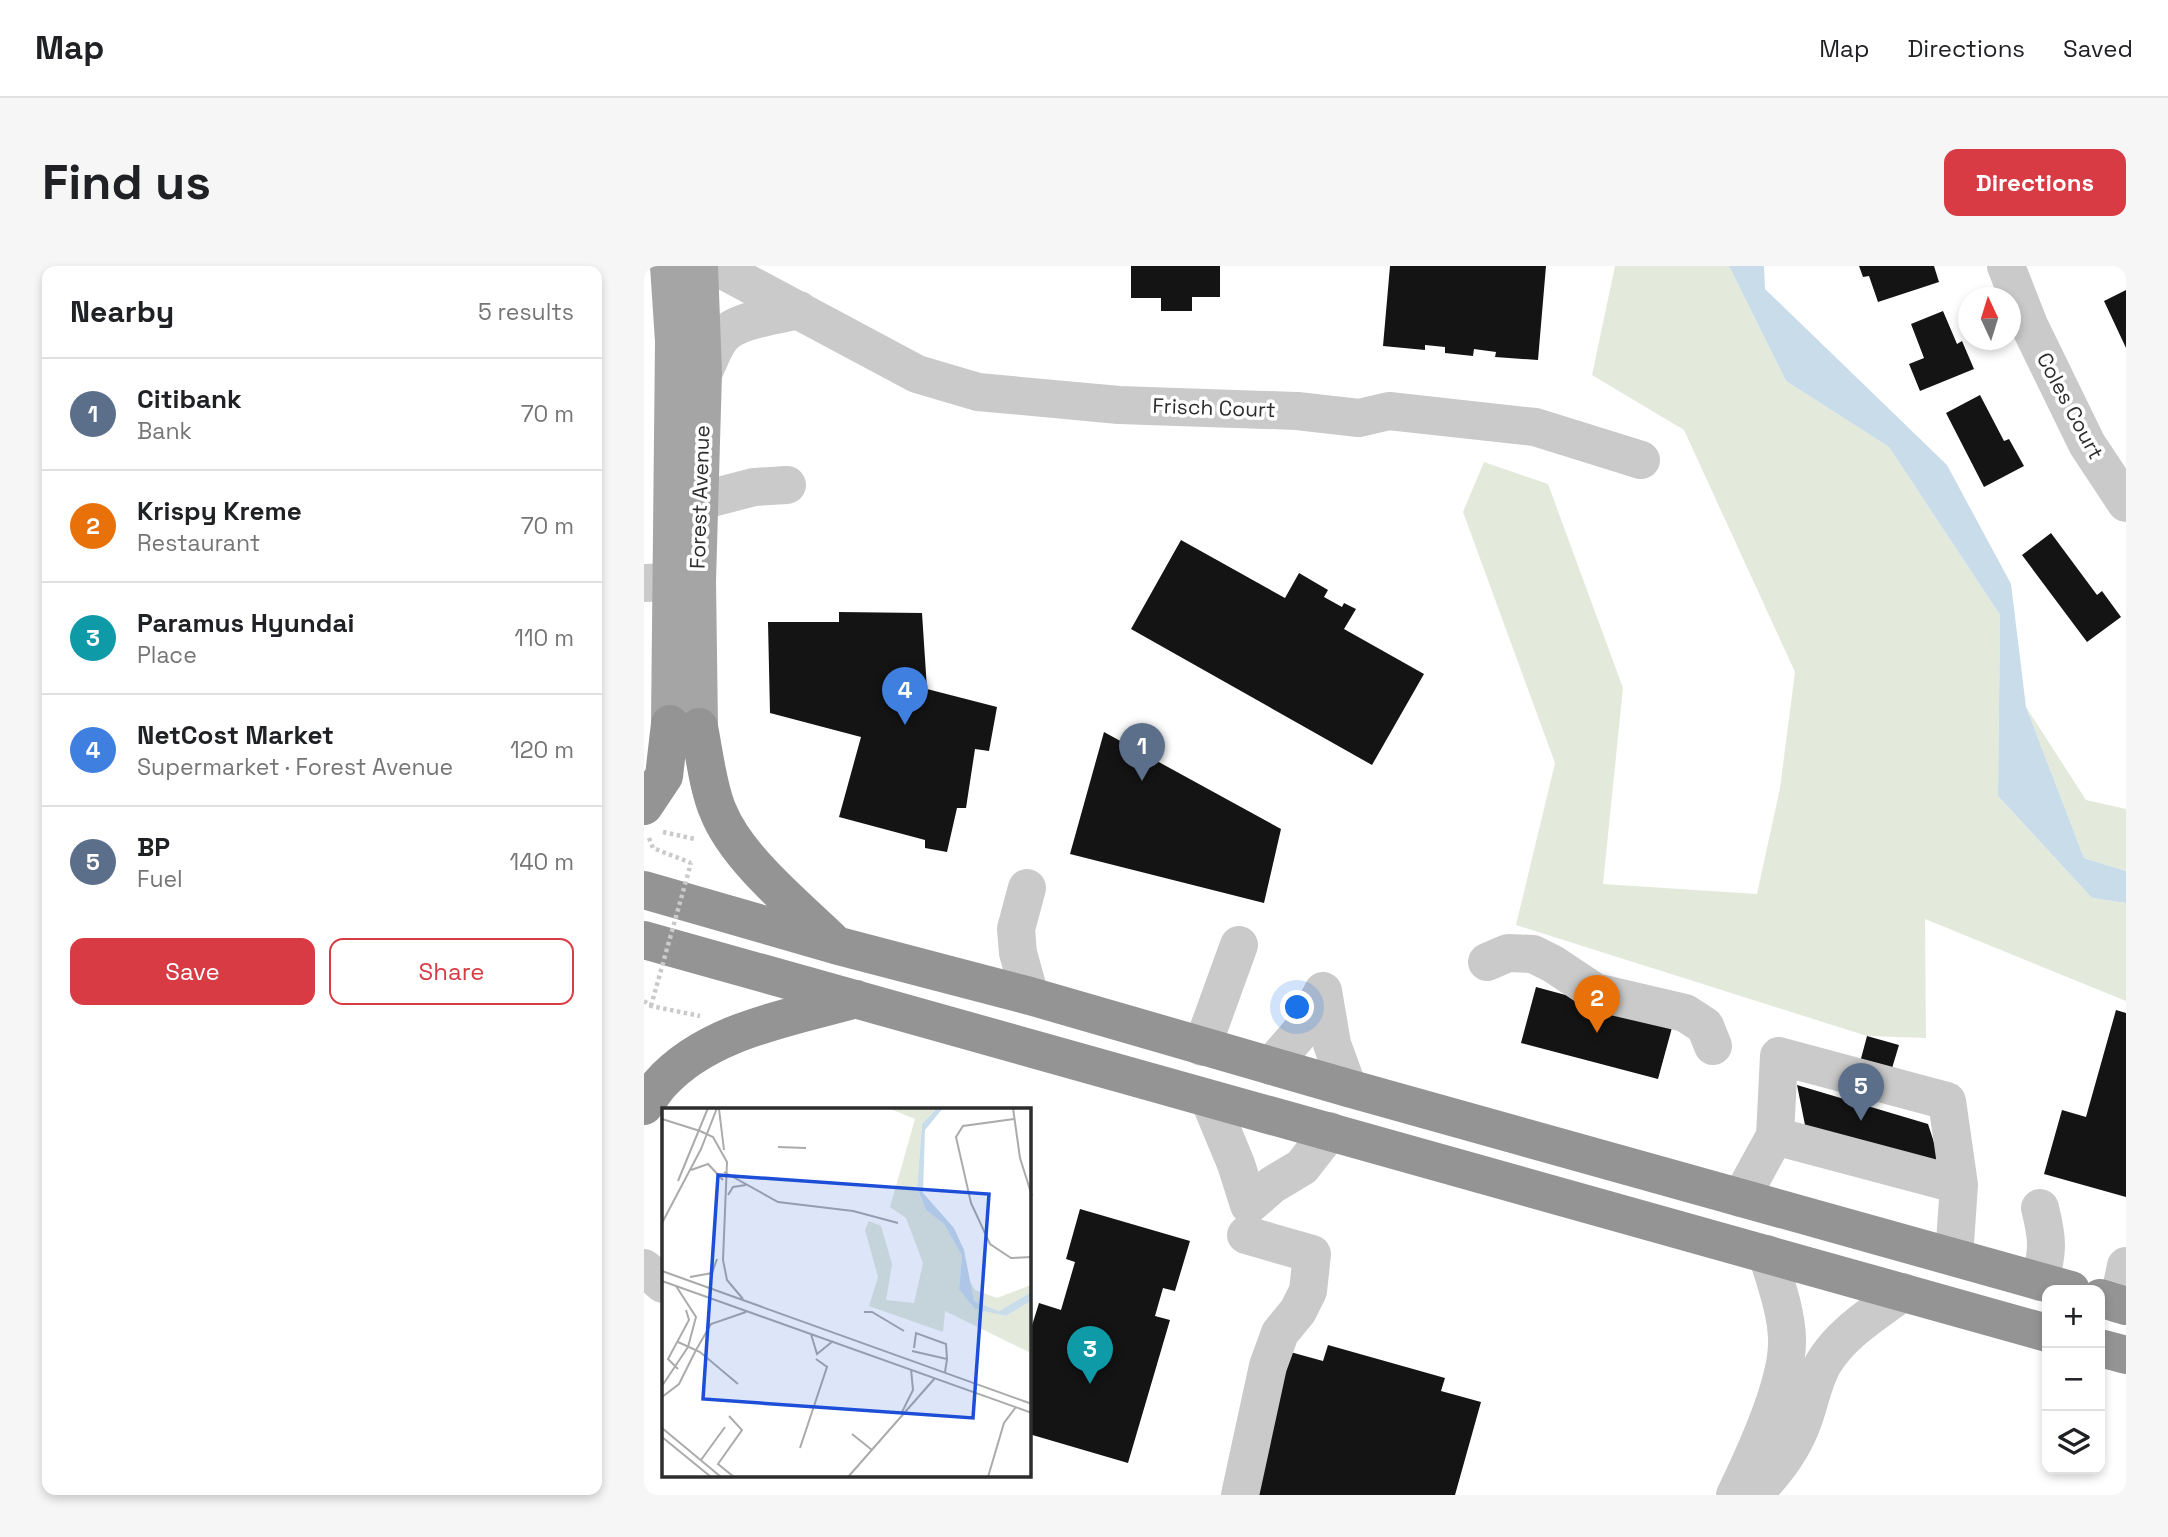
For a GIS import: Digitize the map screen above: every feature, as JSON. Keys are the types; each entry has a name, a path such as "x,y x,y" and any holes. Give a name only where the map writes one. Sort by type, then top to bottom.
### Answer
{"highway":[{"path":"650,818 684,726"},
{"path":"684,726 717,811 731,834 755,866 835,945"},
{"path":"644,890 835,945 1030,996 2051,1285"},
{"path":"644,940 2042,1332"},
{"path":"644,1106 660,1083 680,1066 726,1038 856,999"},
{"path":"2105,1349 2126,1355"}],"main road":[{"name":"Forest Avenue","path":"671,582 700,501 703,373 699,266"},
{"name":"Forest Avenue","path":"664,275 674,341 671,582 684,726"}],"street":[{"name":"Frisch Court","path":"715,266 917,374 978,392 1119,405 1297,411 1359,418 1389,411 1535,427 1641,460"},
{"name":"Coles Court","path":"2006,266 2029,326 2087,444 2126,503"},
{"path":"703,373 719,339 728,330 738,325 800,310"},
{"path":"700,501 754,487 787,485"},
{"path":"1027,888 1016,929 1018,953 1030,996"},
{"path":"1202,1046 1239,945"},
{"path":"1487,962 1508,953 1533,954 1595,992 1685,1013 1705,1026 1713,1046"},
{"path":"1271,1066 1303,1029 1323,991 1332,1044 1348,1088"},
{"path":"1741,1198 1775,1136 1779,1056 1947,1101 1959,1185 1954,1258"},
{"path":"1209,1099 1236,1164 1249,1205 1272,1185 1302,1167 1330,1131"},
{"path":"1775,1136 1959,1185"},
{"path":"2040,1208 2055,1285"},
{"path":"1240,1495 1268,1366 1280,1333 1298,1311 1308,1291 1312,1254 1246,1235"},
{"path":"1735,1495 1755,1454 1785,1368 1787,1338 1768,1254"},
{"path":"2115,1303 2126,1266"},
{"path":"1753,1495 1775,1472 1791,1448 1824,1362 1844,1336 1903,1292"}],"path":[{"path":"650,818 702,840"},
{"path":"651,1006 691,863 653,848"},
{"path":"644,1001 651,1006 701,1016"}],"shaded area":[{"path":"1615,266 1729,266 1786,381 1889,447 2000,615 1998,796 2092,898 2126,903 2126,1001 1925,919 1926,1038 1867,1036 1516,925 1555,763 1463,512 1484,462 1548,484 1623,688 1603,884 1757,894 1780,788 1795,672 1684,430 1592,375"},
{"path":"2026,707 2086,800 2126,809 2126,871 2084,858"}],"water":[{"path":"1729,266 1764,266 1765,289 1947,465 2011,584 2026,707 2084,858 2126,871 2126,903 2092,898 1998,796 2000,615 1889,447 1786,381"}],"building":[{"path":"1131,266 1220,266 1220,297 1192,297 1192,311 1161,311 1161,298 1131,298"},
{"path":"1390,266 1546,266 1538,360 1495,357 1496,352 1474,349 1473,356 1445,353 1445,347 1425,345 1425,350 1383,346"},
{"path":"1859,266 1934,266 1939,282 1878,302 1869,276 1863,277"},
{"path":"2126,290 2126,348 2104,301"},
{"path":"1943,311 1958,343 1958,350 1966,350 1974,369 1920,391 1909,364 1924,358 1911,324"},
{"path":"1980,395 2004,441 2009,439 2024,466 1984,487 1946,413"},
{"path":"2051,533 2097,595 2102,591 2121,617 2087,642 2022,555"},
{"path":"1181,540 1285,598 1299,573 1328,590 1324,597 1342,607 1344,603 1356,609 1344,629 1424,674 1372,765 1131,629"},
{"path":"839,612 922,613 927,689 997,707 989,751 975,749 966,808 957,808 947,852 925,848 925,840 839,817 861,737 770,713 768,622 839,622"},
{"path":"1104,732 1281,829 1264,903 1070,854"},
{"path":"1536,987 1673,1024 1658,1079 1521,1043"},
{"path":"2116,1010 2126,1013 2126,1197 2044,1174 2062,1110 2086,1117"},
{"path":"1867,1036 1899,1045 1890,1075 1859,1066"},
{"path":"1797,1085 1928,1124 1942,1167 1806,1130"},
{"path":"1080,1209 1190,1241 1175,1291 1163,1288 1155,1316 1170,1320 1128,1463 1031,1435 1031,1329 1039,1303 1061,1310 1075,1262 1066,1259"},
{"path":"1328,1345 1445,1378 1441,1391 1481,1402 1455,1495 1242,1495 1283,1350 1323,1361"}],"place":[{"name":"NetCost Market","path":"905,725"},
{"name":"Citibank","path":"1142,781"},
{"name":"Krispy Kreme","path":"1597,1033"},
{"name":"BP","path":"1861,1121"},
{"name":"Paramus Hyundai","path":"1090,1384"}]}
